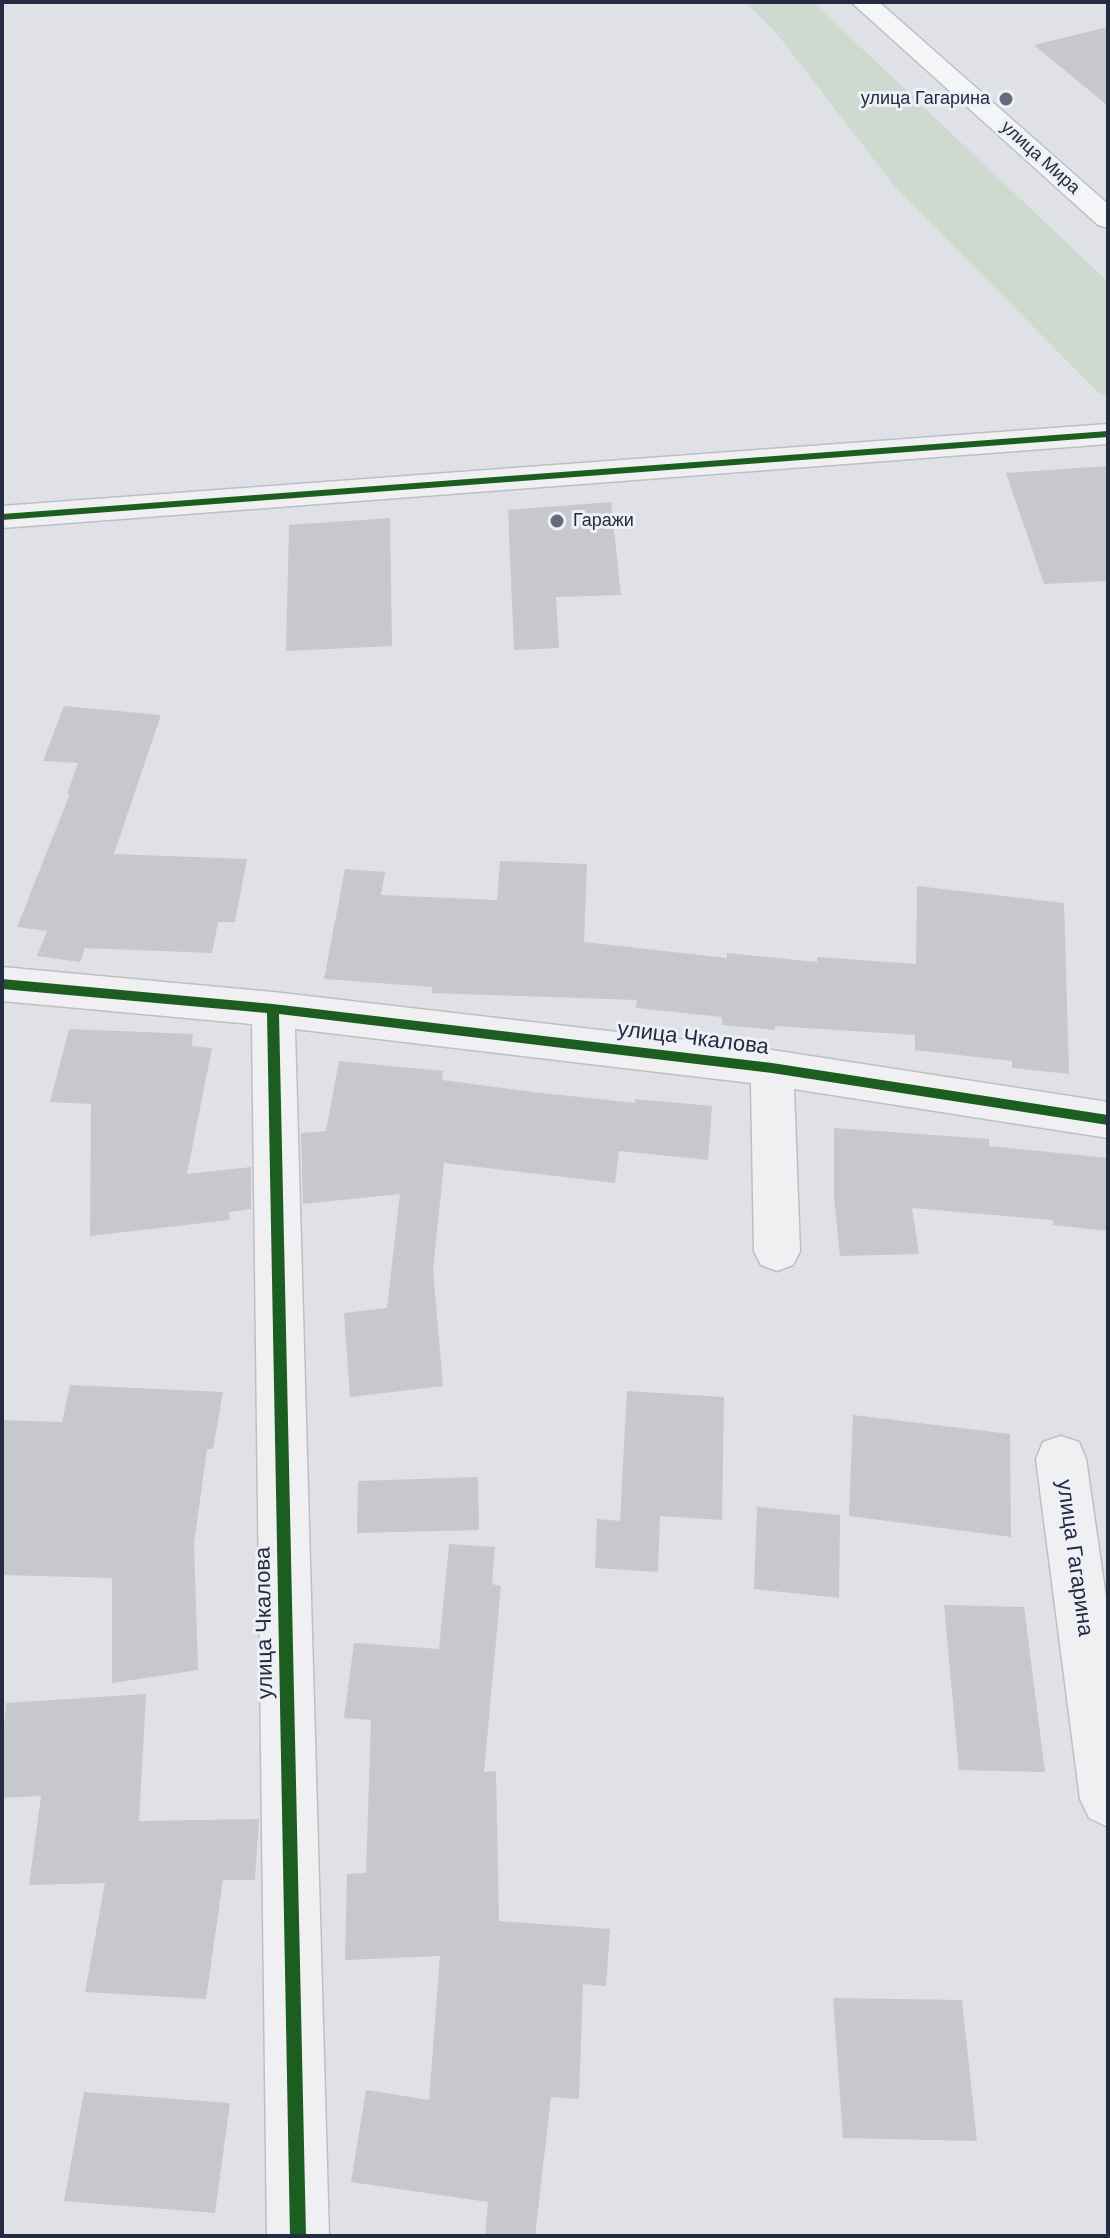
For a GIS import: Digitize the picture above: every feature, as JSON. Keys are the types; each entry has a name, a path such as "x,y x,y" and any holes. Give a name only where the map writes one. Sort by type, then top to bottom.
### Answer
{"main road":[{"name":"улица Мира","path":"864,2 1108,219"}],"street":[{"path":"2,517 1108,434"},
{"name":"улица Чкалова","path":"2,984 273,1009 772,1068 1108,1120"},
{"name":"улица Чкалова","path":"273,1009 298,2236"},
{"name":"улица Чкалова","path":"772,1068 777,1251"},
{"name":"улица Гагарина","path":"1061,1459 1108,1799"}],"shaded area":[{"path":"745,2 813,2 1108,282 1108,395 1098,392 895,187 778,35"}],"building":[{"path":"1108,27 1108,106 1034,45"},
{"path":"1108,466 1108,581 1044,584 1006,473"},
{"path":"611,502 621,595 556,597 559,648 514,650 508,510"},
{"path":"390,518 392,646 286,651 289,525"},
{"path":"64,706 161,715 114,854 247,859 235,922 218,922 212,953 85,948 80,962 37,956 47,931 17,927 70,794 67,794 78,763 43,761"},
{"path":"500,861 587,864 584,942 727,958 727,953 817,962 817,957 916,964 917,886 1064,903 1069,1074 1012,1068 1012,1061 915,1050 915,1035 722,1025 722,1017 636,1008 637,1000 432,993 432,987 324,979 345,869 385,872 381,895 497,900"},
{"path":"69,1029 193,1034 192,1046 212,1048 187,1174 251,1167 251,1209 229,1212 229,1220 90,1236 91,1104 50,1102"},
{"path":"339,1061 443,1071 442,1080 533,1092 635,1103 635,1099 712,1106 708,1160 619,1151 615,1183 444,1163 433,1270 443,1386 350,1397 344,1313 387,1308 400,1194 303,1204 301,1133 326,1131"},
{"path":"834,1128 989,1139 989,1146 1108,1158 1108,1231 1053,1225 1053,1220 912,1208 919,1254 840,1256 834,1198"},
{"path":"70,1385 223,1392 213,1449 207,1449 194,1544 198,1670 112,1683 112,1578 2,1575 2,1420 62,1422"},
{"path":"627,1391 724,1397 722,1520 660,1516 658,1572 595,1568 597,1519 620,1521"},
{"path":"853,1415 1010,1434 1011,1537 849,1516"},
{"path":"478,1477 479,1530 357,1533 358,1481"},
{"path":"757,1507 840,1515 839,1598 754,1589"},
{"path":"449,1544 495,1547 492,1584 501,1586 484,1772 496,1771 499,1921 610,1929 606,1986 583,1984 579,2099 551,2097 535,2236 485,2236 488,2202 351,2182 366,2090 429,2100 440,1956 345,1960 347,1874 366,1873 371,1720 344,1718 354,1643 439,1649"},
{"path":"944,1605 1024,1607 1045,1772 959,1770"},
{"path":"146,1694 139,1821 259,1819 255,1880 223,1880 206,1999 85,1992 105,1883 29,1885 41,1796 2,1798 6,1703"},
{"path":"833,1998 962,2000 977,2141 843,2138"},
{"path":"84,2092 230,2103 215,2213 64,2201"}],"cycle path":[{"path":"2,517 1108,434"},
{"path":"2,984 273,1009 772,1068 1108,1120"},
{"path":"273,1009 298,2236"}],"place":[{"name":"улица Гагарина","path":"1006,99"},
{"name":"Гаражи","path":"557,521"}]}
